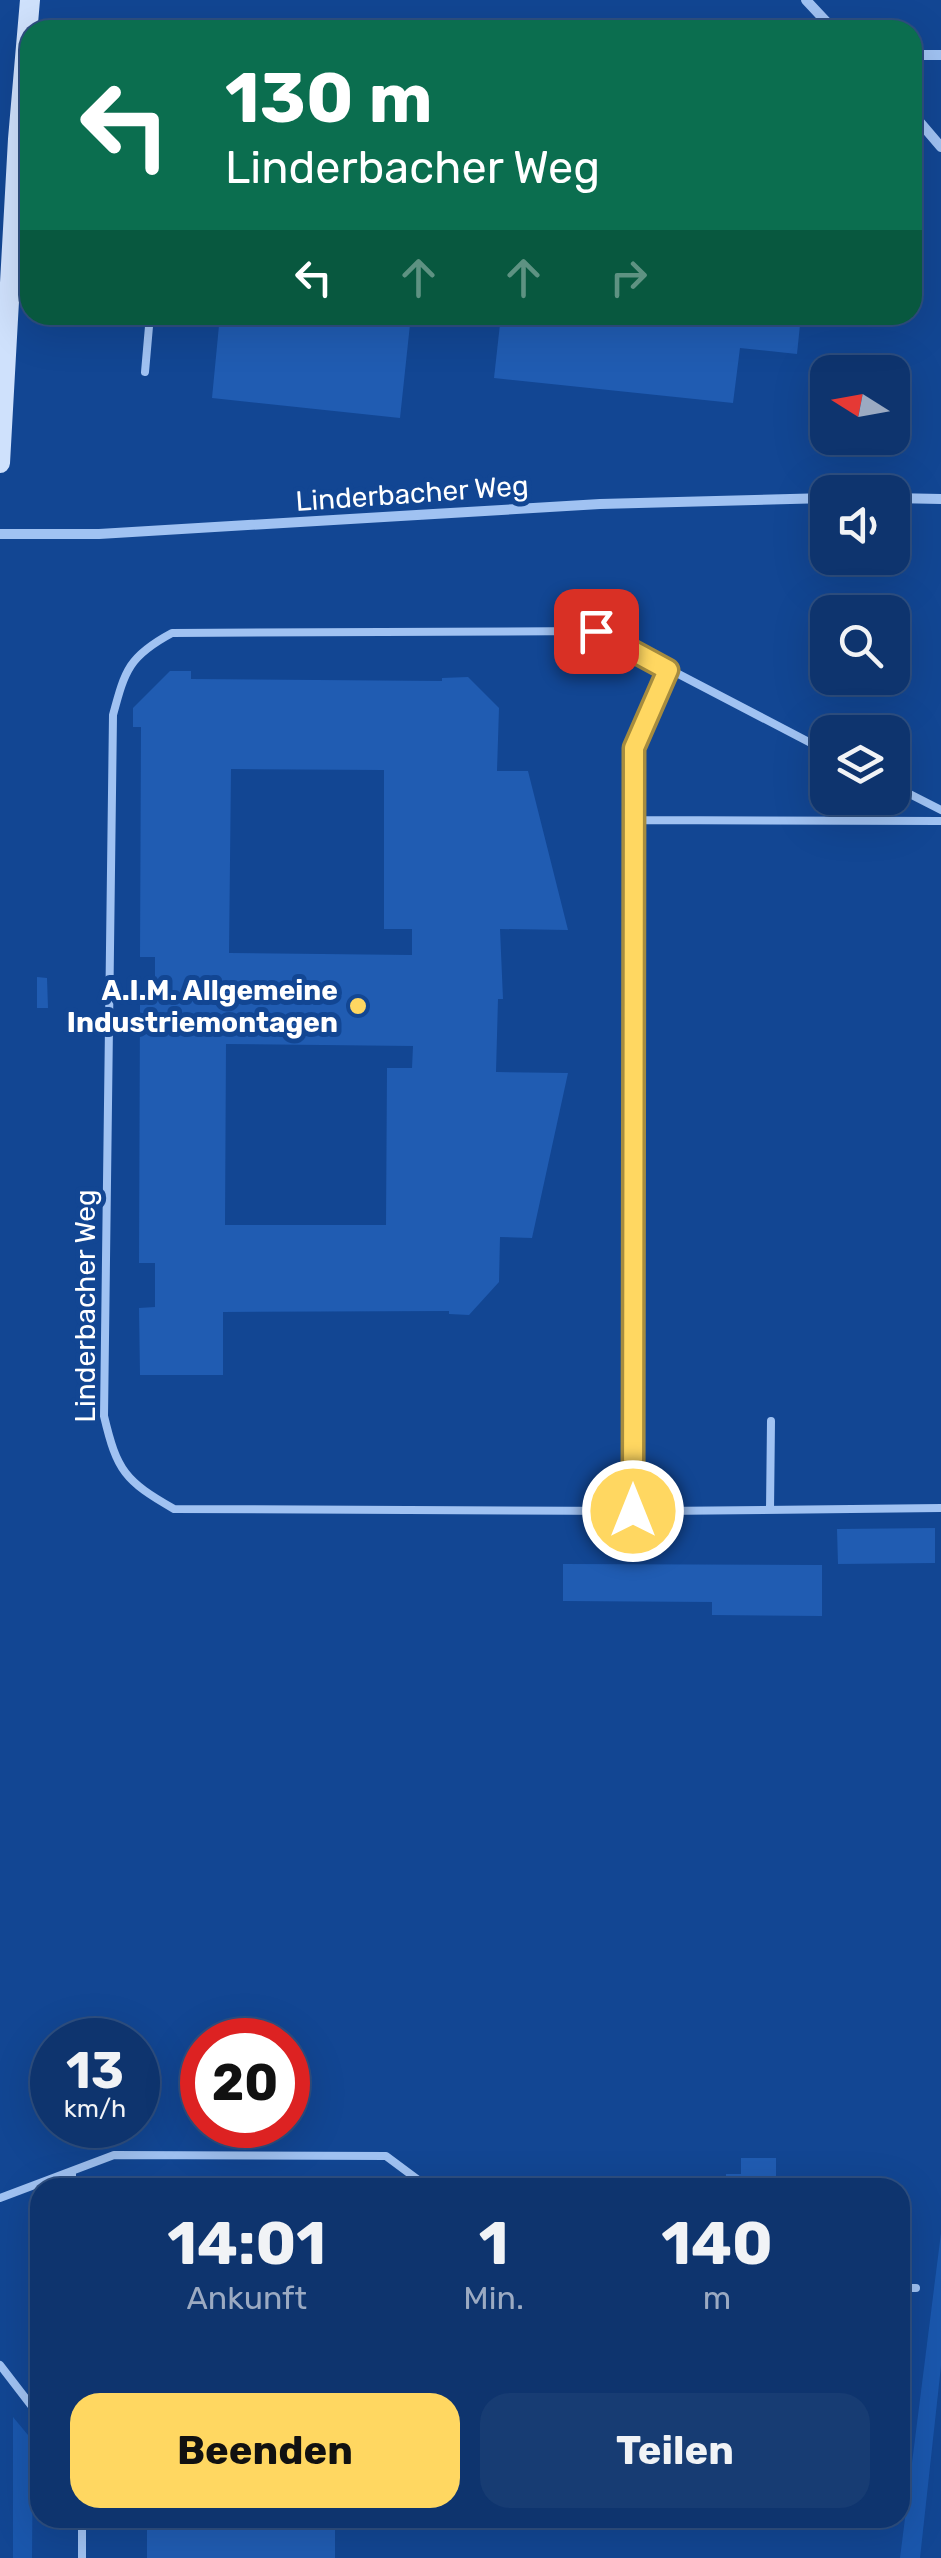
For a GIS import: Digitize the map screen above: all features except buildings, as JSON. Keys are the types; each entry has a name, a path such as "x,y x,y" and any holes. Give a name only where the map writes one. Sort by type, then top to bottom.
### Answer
{"main road":[{"path":"0,464 20,116"}],"street":[{"path":"806,0 823,20"},
{"path":"922,125 941,147"},
{"name":"Linderbacher Weg","path":"0,534 99,534 600,504 810,498"},
{"path":"910,498 941,499"}],"lane":[{"path":"145,372 149,325"},
{"name":"Linderbacher Weg","path":"668,670 634,748 633,1511 174,1509 139,1489 114,1456 104,1416 113,715 124,676 144,648 172,634 596,631 810,743"},
{"path":"910,795 941,810"},
{"path":"633,820 941,822"},
{"path":"770,1510 771,1420"},
{"path":"660,1511 941,1508"},
{"path":"51,2178 114,2155 386,2156 415,2178"},
{"path":"72,2170 72,2178"},
{"path":"0,2198 30,2186"},
{"path":"910,2288 916,2288"},
{"path":"0,2366 30,2405"},
{"path":"82,2528 82,2558"}],"shaded area":[{"path":"941,2233 941,2366 920,2558 900,2558 904,2528 910,2528 910,2479"},
{"path":"13,2417 30,2437 32,2528 32,2558 13,2558"}],"place":[{"name":"A.I.M. Allgemeine Industriemontagen","path":"358,1006"}],"route":[{"path":"596,631 668,670 634,748 633,1511"}]}
